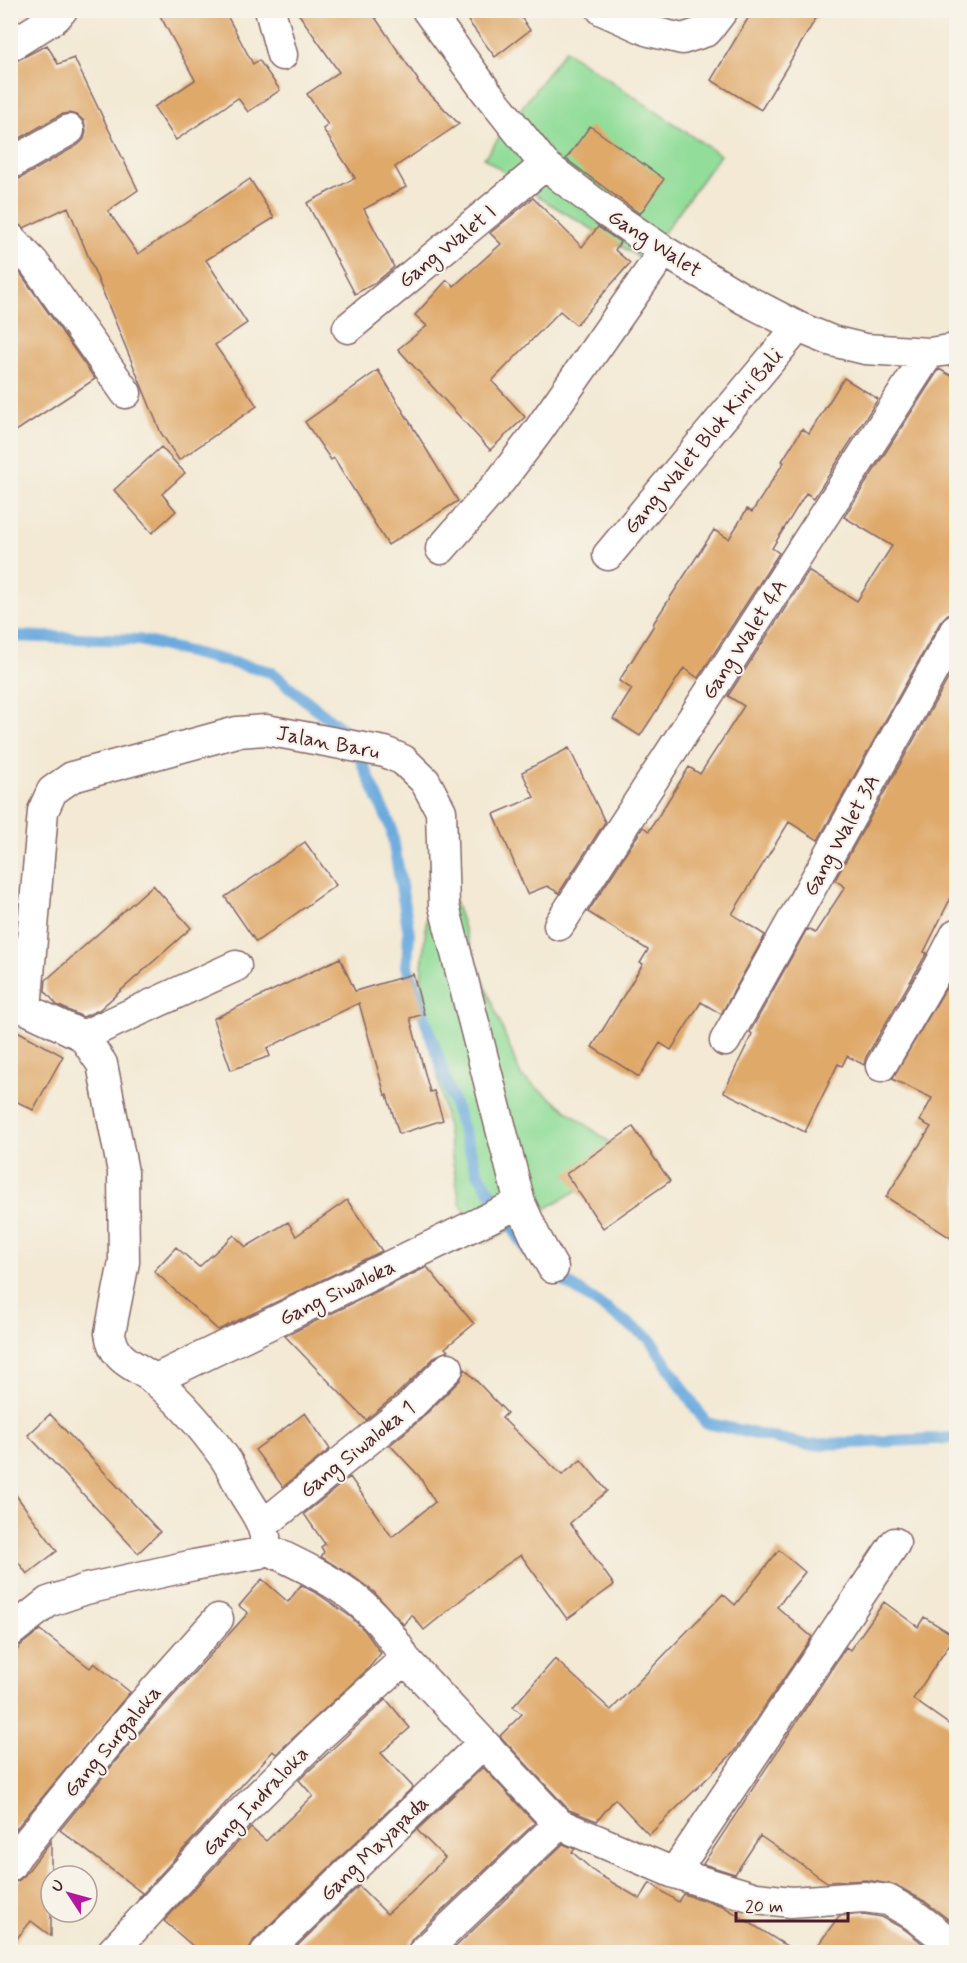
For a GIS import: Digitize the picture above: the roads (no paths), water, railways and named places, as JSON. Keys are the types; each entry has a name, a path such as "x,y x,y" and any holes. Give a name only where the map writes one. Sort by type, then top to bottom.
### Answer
{"street":[{"path":"10,46 56,17 62,10"},
{"path":"270,10 282,55"},
{"name":"Gang Walet","path":"427,10 545,165 605,211 664,251 744,299 798,327 832,341 865,349 943,351"},
{"path":"602,10 649,31 682,39 707,31 723,10"},
{"path":"10,164 69,130"},
{"name":"Gang Walet I","path":"348,328 545,165"},
{"path":"10,238 34,263 126,393"},
{"path":"441,549 501,480 536,434 664,251"},
{"name":"Gang Walet Blok Kini Bali","path":"608,555 798,327"},
{"name":"Gang Walet 4A","path":"559,925 943,351"},
{"name":"Gang Walet 3A","path":"725,1041 957,629"},
{"name":"Jalan Baru","path":"18,1007 43,811 52,791 72,777 237,732 266,730 385,752 403,760 425,781 441,812 444,906 520,1203 553,1268"},
{"path":"881,1066 957,934"},
{"path":"83,1036 236,966"},
{"path":"18,1007 83,1036 102,1064 123,1172 124,1262 110,1334 111,1344 116,1353 125,1361 154,1380 193,1416 225,1459 264,1537 362,1604 394,1638 405,1659 559,1824 674,1873 756,1898 791,1902 864,1897 888,1900 915,1915 957,1947"},
{"name":"Gang Siwaloka","path":"154,1380 520,1203"},
{"name":"Gang Siwaloka 1","path":"10,1632 48,1602 86,1589 260,1553 264,1537 408,1408 448,1368"},
{"path":"674,1873 895,1544"},
{"name":"Gang Surgaloka","path":"10,1866 114,1736 219,1619"},
{"name":"Gang Indraloka","path":"112,1953 234,1820 316,1739 405,1659"},
{"name":"Gang Mayapada","path":"266,1953 483,1743"},
{"path":"424,1953 559,1824"}],"waterway":[{"path":"10,636 139,640 271,672 350,736 391,827 409,933 407,966 477,1171 529,1253"},
{"path":"548,1270 649,1338 706,1423 807,1445 956,1438"}]}
